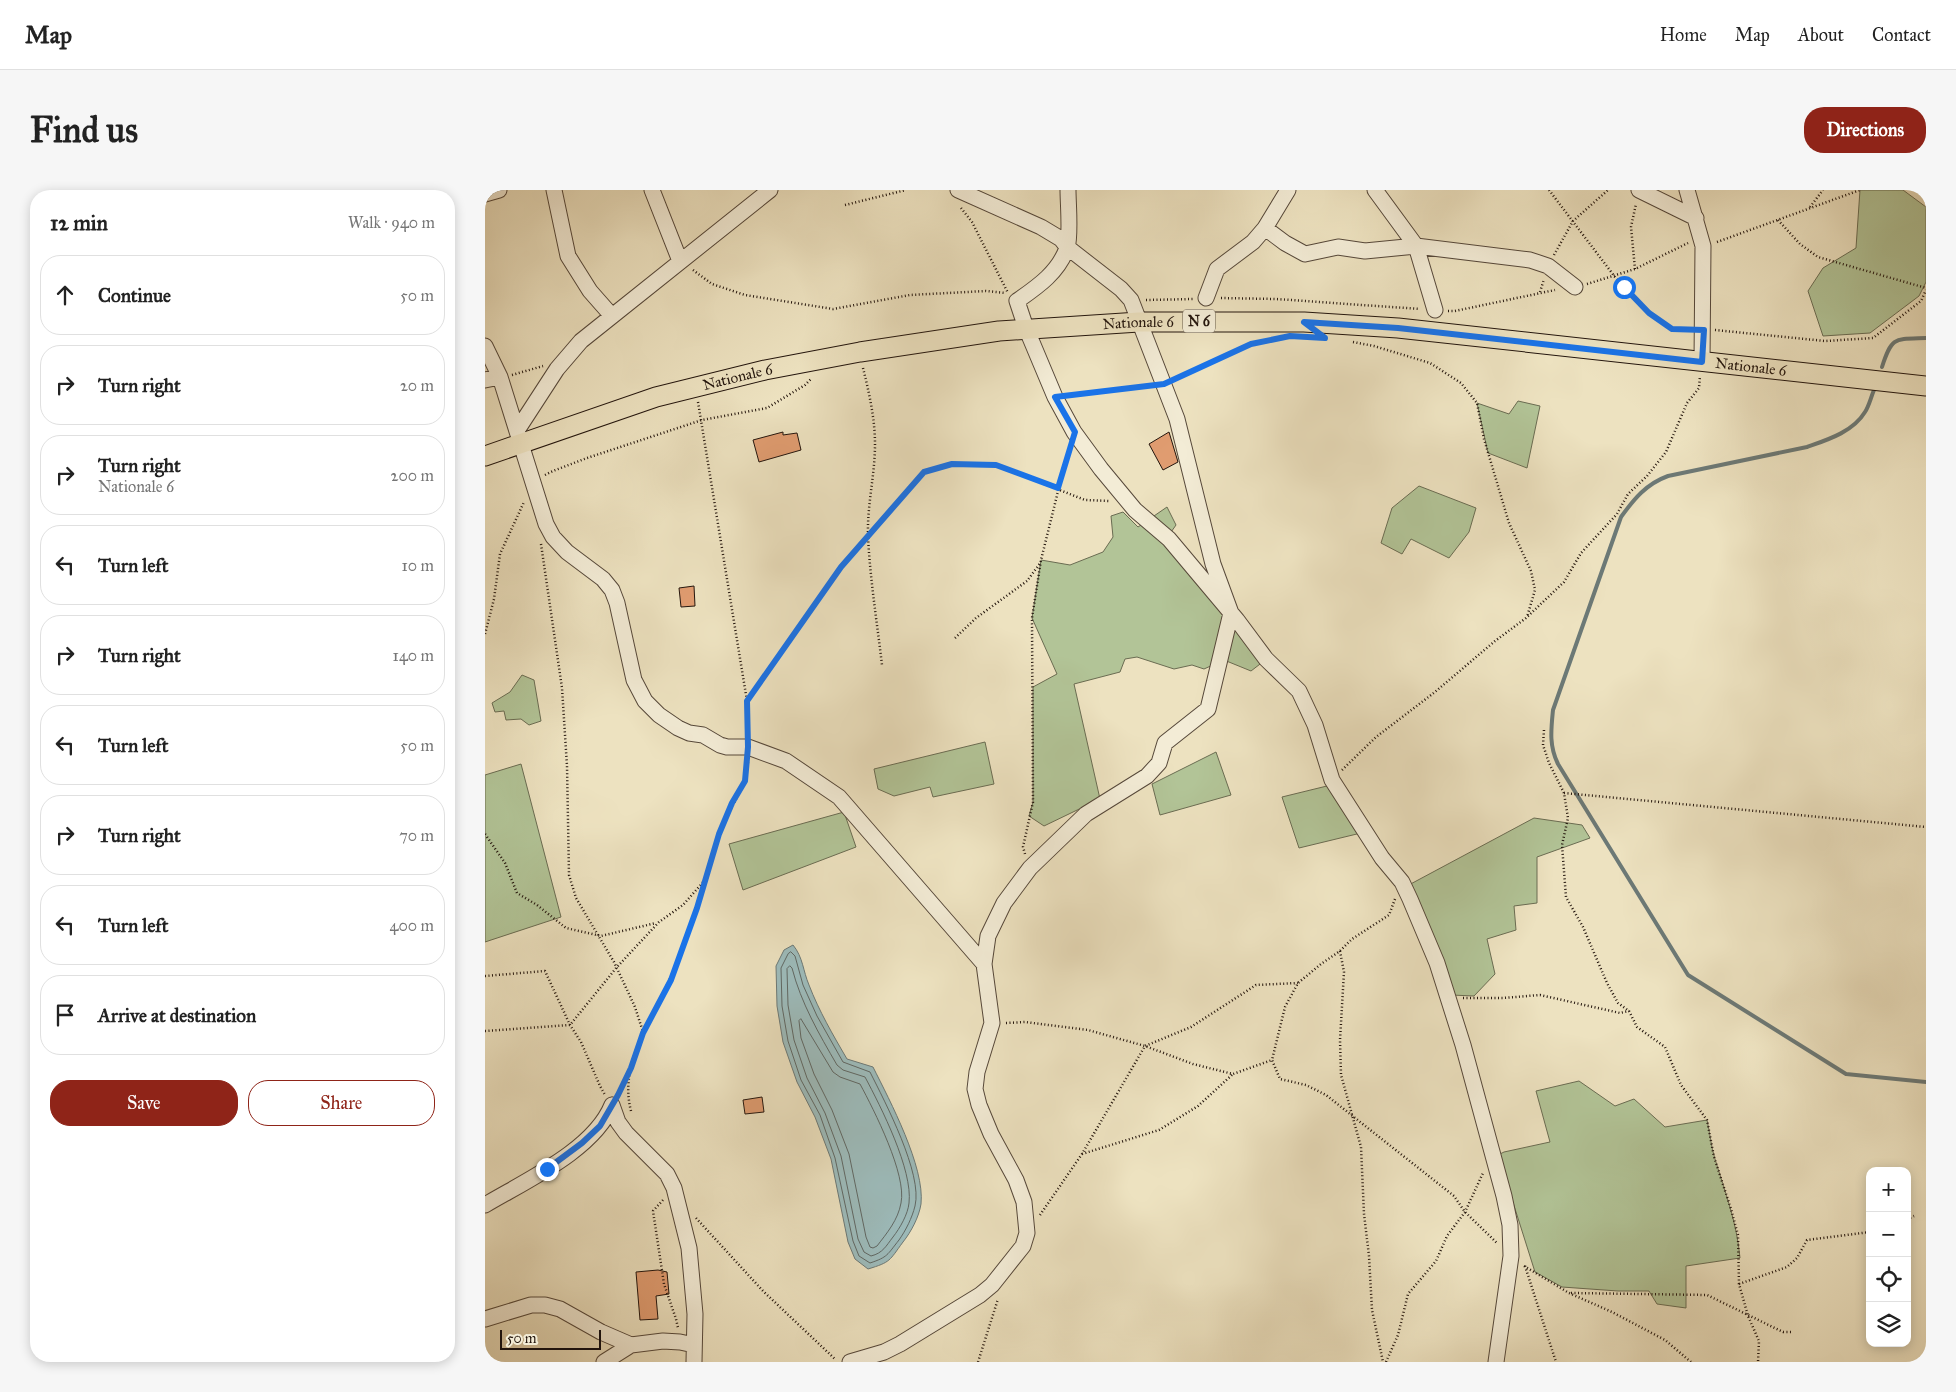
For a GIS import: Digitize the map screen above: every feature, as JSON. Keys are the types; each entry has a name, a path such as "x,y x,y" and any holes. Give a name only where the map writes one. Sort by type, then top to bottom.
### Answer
{"main road":[{"name":"Nationale 6","path":"485,456 520,436 695,386 765,370 859,352 1026,328 1139,322 1304,322 1370,326 1926,386"}],"street":[{"path":"485,194 499,190"},
{"path":"554,190 568,256 585,283 612,316"},
{"path":"651,190 680,261"},
{"path":"520,436 531,407 564,360 581,341 770,190"},
{"path":"851,1362 884,1352 901,1344 980,1295 1003,1273 1023,1246 1027,1233 1024,1202 1016,1180 991,1134 979,1105 975,1088 977,1072 992,1023 984,964 988,936 1014,886 1030,868 1086,814 1147,776 1159,763 1165,743 1207,708 1231,613 1213,564 1177,419 1131,300 1121,289 1067,247 1061,239 1041,227 958,190"},
{"path":"1068,190 1067,247 1055,269 1046,279 1013,298 1055,397 1075,432 1101,469 1135,510 1169,539 1231,613 1266,659 1299,691 1315,725 1332,780 1382,858 1402,882 1429,941 1448,998 1492,1151 1510,1225 1511,1256 1496,1362"},
{"path":"1206,298 1217,269 1253,242 1265,228 1289,190"},
{"path":"1375,190 1416,246 1435,310"},
{"path":"1687,190 1703,246 1704,330 1702,362"},
{"path":"1638,195 1696,218"},
{"path":"1265,228 1285,243 1305,254 1338,247 1365,251 1416,246 1530,260 1548,266 1575,287"},
{"path":"485,346 493,378 520,436 532,483 546,524 553,537 567,552 603,579 612,590 617,603 634,680 645,701 659,716 678,728 689,733 703,735 727,747 748,747 786,761 839,797 984,964"},
{"path":"611,1105 622,1128 667,1174 674,1188 689,1248 695,1314 687,1343 694,1362"},
{"path":"485,1205 547,1169 582,1143 607,1117 611,1105"},
{"path":"485,1319 531,1305 545,1305 560,1309 601,1332 631,1345"},
{"path":"604,1362 631,1345 663,1341 687,1343"}],"path":[{"path":"845,205 906,190"},
{"path":"1549,190 1615,277 1649,313 1672,329 1704,330 1825,342 1873,338 1921,301 1926,289 1818,257 1800,244 1778,220"},
{"path":"1540,292 1548,266 1573,221 1608,190"},
{"path":"1809,208 1823,190"},
{"path":"1703,246 1860,190"},
{"path":"1635,269 1631,227 1638,195"},
{"path":"960,206 972,222 1013,298"},
{"path":"680,261 712,284 745,295 833,309 910,296 986,291 1013,298"},
{"path":"1055,397 1164,384 1251,344 1280,338"},
{"path":"1345,341 1374,346 1430,363 1461,382 1477,403 1484,439 1509,523 1531,571 1535,590 1526,618"},
{"path":"859,352 868,387 875,442 868,511 868,536 882,666"},
{"path":"493,378 564,360"},
{"path":"1332,780 1376,737 1526,618 1564,582 1581,553 1617,514 1628,494 1647,476 1667,452 1687,403 1699,388 1702,362"},
{"path":"485,634 494,599 500,554 532,483 553,470 703,420 767,408 805,385 812,378"},
{"path":"485,976 545,971 570,1025 581,1042 599,1086 611,1105 631,1068 643,1033 671,980 706,879 719,834 732,803 745,781 748,747 747,701 711,488 703,420 695,386"},
{"path":"1030,868 1023,847 1033,802 1032,618 1041,560 1058,488 1075,432"},
{"path":"747,701 841,567 924,472 952,464 996,465 1085,500 1112,501"},
{"path":"540,538 561,688 567,766 569,876 576,898 601,936 617,967 635,1007 643,1033"},
{"path":"955,638 976,618 1027,581 1041,560"},
{"path":"1544,730 1543,745 1564,793 1568,818 1562,846 1566,897 1583,927 1617,1003 1629,1011 1637,1027 1665,1047 1681,1085 1707,1120 1714,1157 1738,1235 1739,1284 1748,1316 1759,1341 1758,1362"},
{"path":"1564,793 1926,827"},
{"path":"485,834 505,863 517,893 537,905 566,928 601,936 659,922"},
{"path":"485,1031 570,1025 617,967 659,922 683,905 706,879"},
{"path":"1326,1095 1306,1085 1280,1079 1273,1060 1285,1006 1298,984 1321,964 1340,951 1352,939 1389,915 1402,882"},
{"path":"1340,951 1344,972 1340,1040 1341,1076 1361,1147 1364,1214 1372,1310 1385,1362"},
{"path":"1027,1233 1055,1190 1082,1154 1145,1046 1191,1027 1256,984 1298,984"},
{"path":"1448,998 1503,998 1540,995 1620,1013 1629,1011"},
{"path":"992,1023 1025,1022 1087,1030 1145,1046 1193,1064 1233,1074"},
{"path":"1082,1154 1159,1130 1198,1106 1233,1074 1273,1060"},
{"path":"631,1068 628,1101 633,1119"},
{"path":"1385,1362 1397,1335 1408,1294 1436,1261 1447,1236 1465,1212 1492,1151"},
{"path":"674,1188 653,1211 664,1284 676,1319 687,1343"},
{"path":"695,1217 763,1292 838,1362"},
{"path":"1739,1284 1787,1267 1797,1258 1807,1240 1866,1233"},
{"path":"1522,1258 1537,1299 1556,1362"},
{"path":"1569,1292 1707,1294 1783,1332 1791,1332"},
{"path":"978,1362 1000,1295"}],"green space":[{"path":"1860,190 1903,190 1926,207 1926,282 1919,296 1870,333 1823,336 1808,291 1823,268 1856,248"},
{"path":"1518,401 1540,406 1527,468 1488,453 1477,403 1509,414"},
{"path":"1419,486 1476,508 1469,532 1449,558 1411,539 1402,554 1381,543 1392,508"},
{"path":"1167,507 1176,525 1169,535 1264,661 1251,671 1224,660 1204,669 1192,665 1174,669 1137,657 1125,659 1120,672 1074,684 1100,799 1044,826 1029,816 1033,802 1033,687 1057,674 1032,618 1041,560 1070,565 1103,552 1113,537 1111,516 1123,512 1138,527"},
{"path":"522,675 534,680 541,721 529,725 521,719 506,720 504,711 495,712 492,703 510,692"},
{"path":"985,742 994,784 933,797 930,787 894,796 878,789 874,769"},
{"path":"1216,752 1231,795 1160,815 1152,784"},
{"path":"521,764 561,917 485,942 485,775"},
{"path":"1331,785 1361,833 1299,848 1282,797"},
{"path":"844,812 856,847 743,890 729,844"},
{"path":"1534,818 1582,825 1590,838 1537,857 1537,903 1514,906 1516,930 1487,939 1495,974 1474,996 1451,995 1405,887"},
{"path":"1579,1081 1615,1106 1634,1099 1665,1127 1707,1120 1714,1154 1733,1220 1740,1258 1686,1266 1686,1308 1657,1304 1649,1291 1562,1287 1535,1272 1498,1155 1550,1142 1536,1091"}],"water":[{"path":"793,945 799,954 817,1004 847,1059 873,1067 905,1134 918,1172 921,1204 914,1224 889,1260 868,1269 855,1259 848,1242 831,1159 815,1117 797,1082 783,1042 777,1006 776,966 784,950"}],"building":[{"path":"783,432 783,435 797,433 801,450 759,462 753,440"},
{"path":"1169,432 1178,462 1163,470 1149,444"},
{"path":"694,586 695,606 681,607 679,588"},
{"path":"762,1097 764,1112 745,1114 743,1100"},
{"path":"658,1270 667,1272 669,1294 656,1296 658,1319 640,1320 636,1272"}],"waterway":[{"path":"1882,367 1885,357 1892,344 1896,341 1926,338"},
{"path":"1874,390 1860,419 1847,430 1831,438 1807,447 1668,476 1653,483 1636,498 1621,517 1553,710 1551,738 1558,764 1688,975 1846,1074 1926,1082"}],"route":[{"path":"547,1169 582,1143 607,1117 611,1105 631,1068 643,1033 671,980 697,908 719,834 732,803 745,781 748,747 747,701 841,567 924,472 952,464 996,465 1058,488 1068,448 1075,432 1055,397 1164,384 1251,344 1290,336 1325,338 1304,322 1398,328 1702,362 1704,330 1672,329 1649,313 1624,287"}]}
